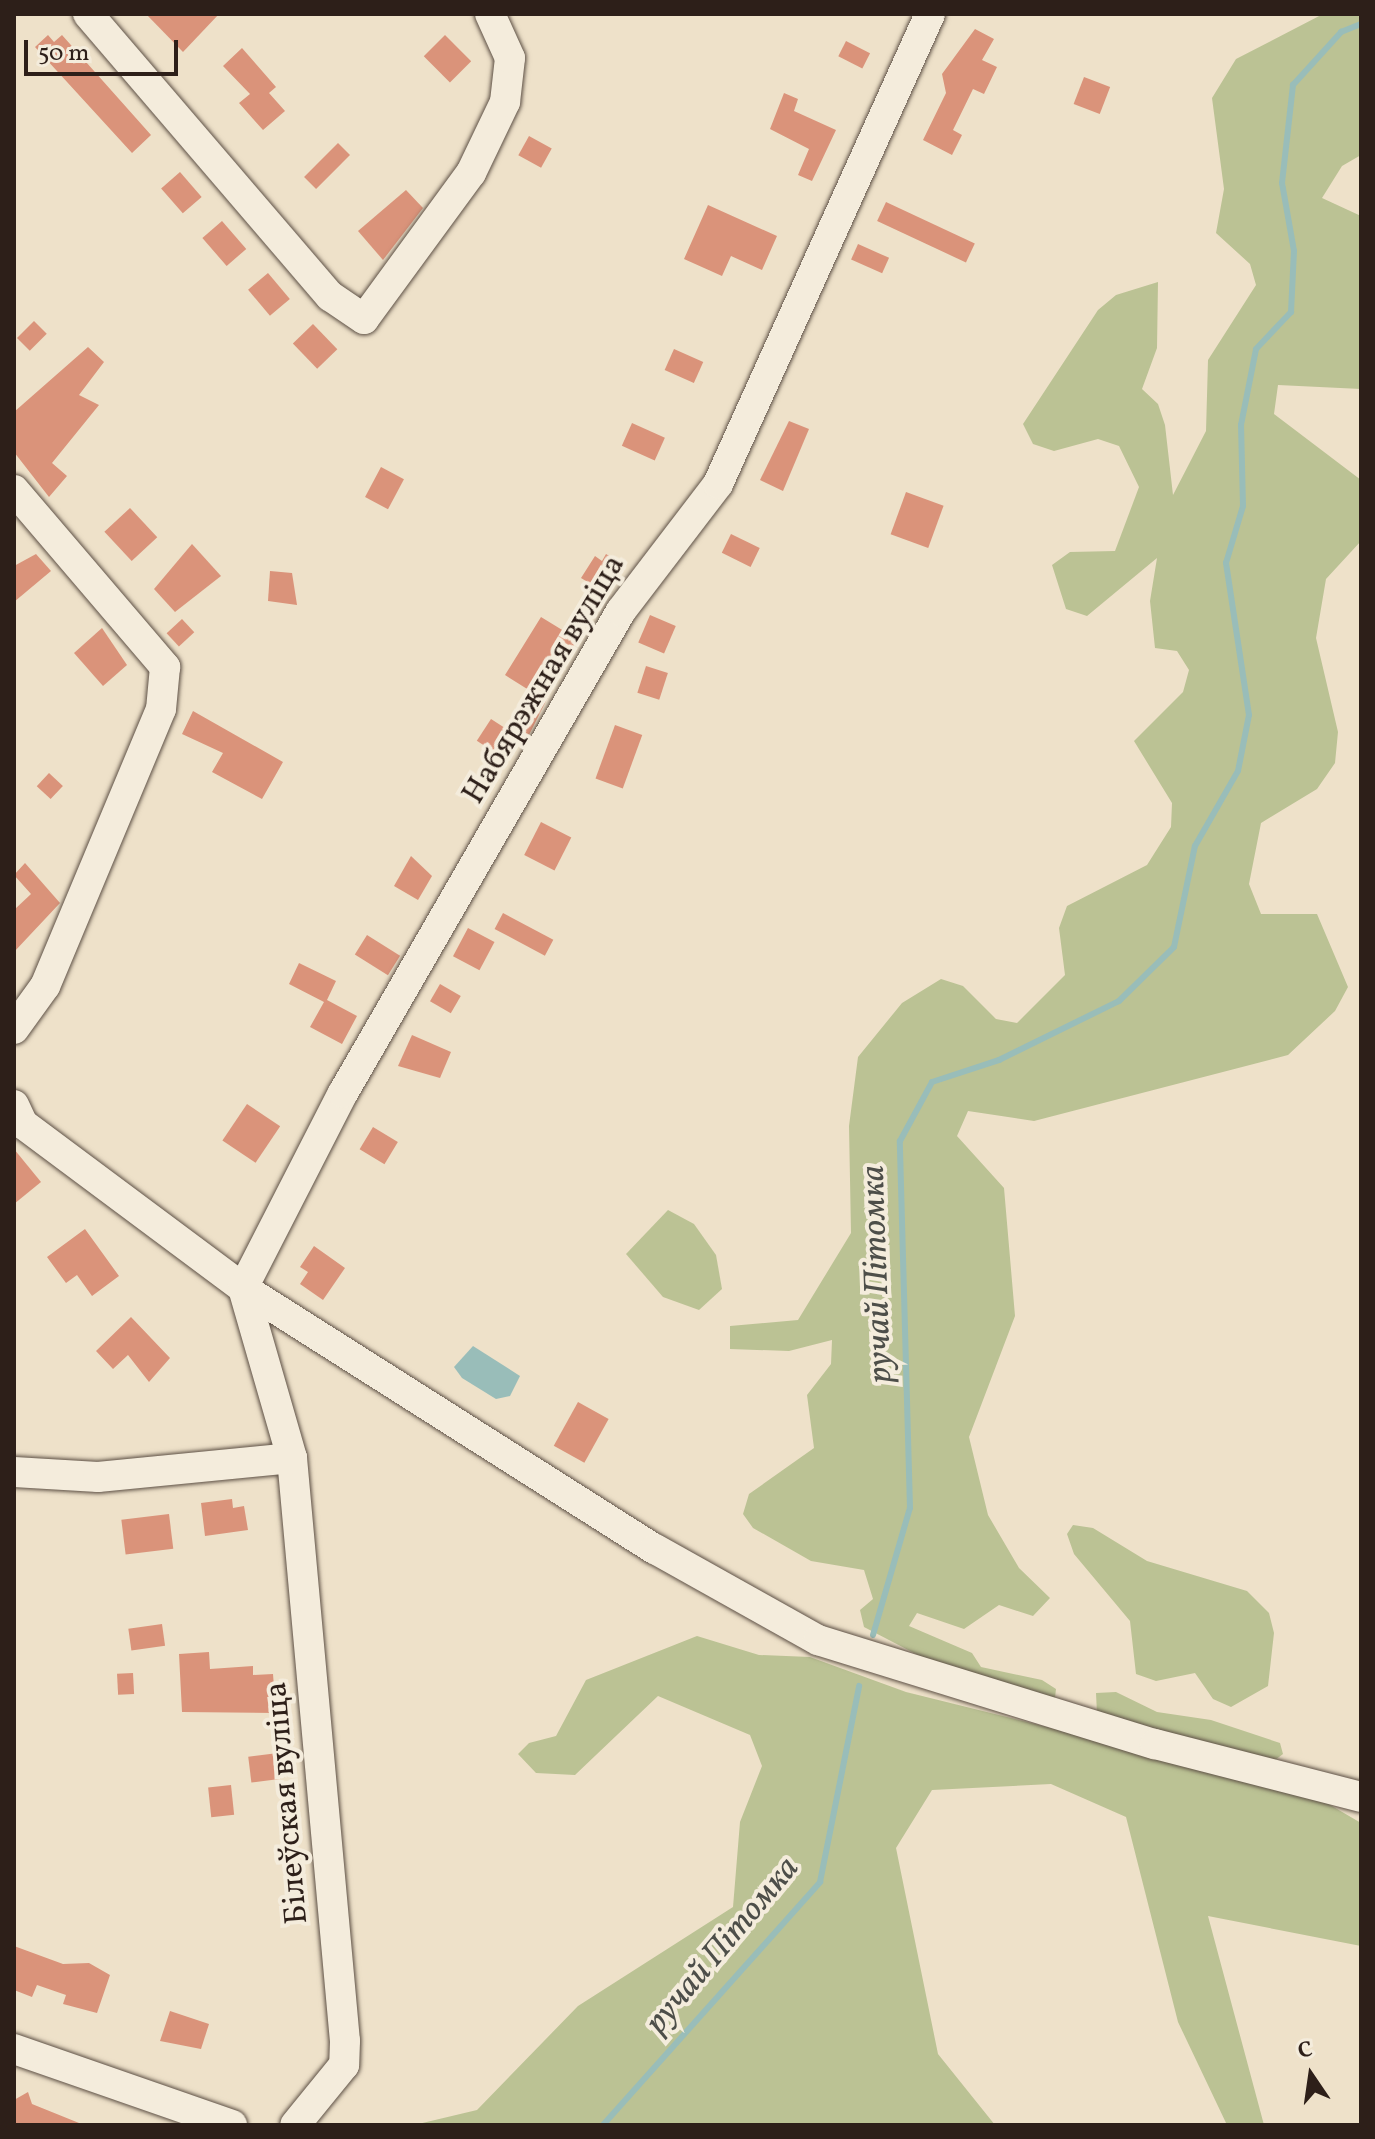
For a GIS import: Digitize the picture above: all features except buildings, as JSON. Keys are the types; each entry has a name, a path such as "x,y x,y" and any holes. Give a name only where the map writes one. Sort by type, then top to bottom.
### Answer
{"street":[{"path":"88,14 330,296 364,319 471,173 505,102 510,58 490,14"},
{"name":"Набярэжная вуліца","path":"243,1288 343,1093 621,611 718,484 930,14"},
{"path":"14,490 165,667 149,738 45,986 14,1029"},
{"path":"14,1105 23,1124 243,1288 655,1549 818,1640 1155,1744 1361,1797"},
{"name":"Білеўская вуліца","path":"243,1288 292,1458 345,2041 344,2065 295,2125"},
{"path":"14,1472 98,1477 292,1458"},
{"path":"14,2049 232,2125"}],"green space":[{"path":"1323,14 1361,14 1361,155 1342,166 1322,198 1361,216 1361,389 1278,385 1274,414 1361,480 1361,541 1326,579 1316,638 1338,732 1335,763 1317,789 1261,823 1249,884 1261,914 1317,914 1348,987 1335,1011 1288,1055 1034,1121 968,1111 957,1136 1004,1188 1015,1316 969,1437 988,1515 1019,1568 1050,1598 1033,1616 999,1605 964,1629 917,1613 909,1626 972,1653 981,1667 1042,1680 1056,1689 1055,1698 937,1665 864,1627 860,1610 873,1599 864,1570 811,1561 753,1528 743,1514 749,1494 814,1448 807,1395 831,1364 832,1340 789,1351 730,1349 730,1326 798,1320 851,1233 849,1126 858,1057 902,1003 941,979 963,986 996,1019 1017,1023 1065,975 1059,928 1067,906 1147,865 1171,827 1172,803 1134,741 1183,692 1189,670 1177,651 1155,648 1150,601 1157,558 1087,616 1066,609 1052,565 1070,552 1115,551 1139,487 1119,446 1098,439 1054,451 1033,444 1023,424 1098,310 1116,295 1158,282 1157,348 1142,389 1158,404 1165,425 1173,495 1206,431 1208,360 1256,285 1250,264 1216,233 1224,189 1212,98 1236,59"},
{"path":"668,1210 694,1224 716,1255 722,1289 699,1310 663,1297 626,1254"},
{"path":"1073,1525 1093,1528 1147,1561 1247,1591 1269,1613 1274,1633 1268,1686 1231,1707 1213,1699 1195,1673 1156,1681 1136,1674 1130,1621 1074,1554 1067,1534"},
{"path":"697,1636 759,1655 810,1657 906,1692 1308,1792 1361,1823 1361,1946 1208,1916 1264,2125 1227,2125 1178,2022 1126,1817 1051,1784 932,1790 896,1848 938,2054 995,2125 414,2125 477,2110 578,2006 733,1907 740,1822 762,1766 750,1735 658,1696 575,1775 536,1773 518,1754 529,1743 556,1736 586,1680"},
{"path":"1116,1692 1157,1712 1211,1720 1280,1743 1283,1754 1275,1760 1097,1714 1096,1693"}],"water":[{"path":"473,1346 520,1376 510,1396 496,1399 462,1378 454,1367"}],"waterway":[{"name":"ручай Пітомка","path":"873,1635 910,1508 900,1141 932,1082 999,1060 1119,1001 1174,947 1195,846 1238,771 1249,715 1226,563 1243,506 1241,425 1256,349 1291,312 1294,251 1282,183 1293,85 1341,32 1361,24"},
{"name":"ручай Пітомка","path":"603,2125 820,1882 859,1686"}]}
